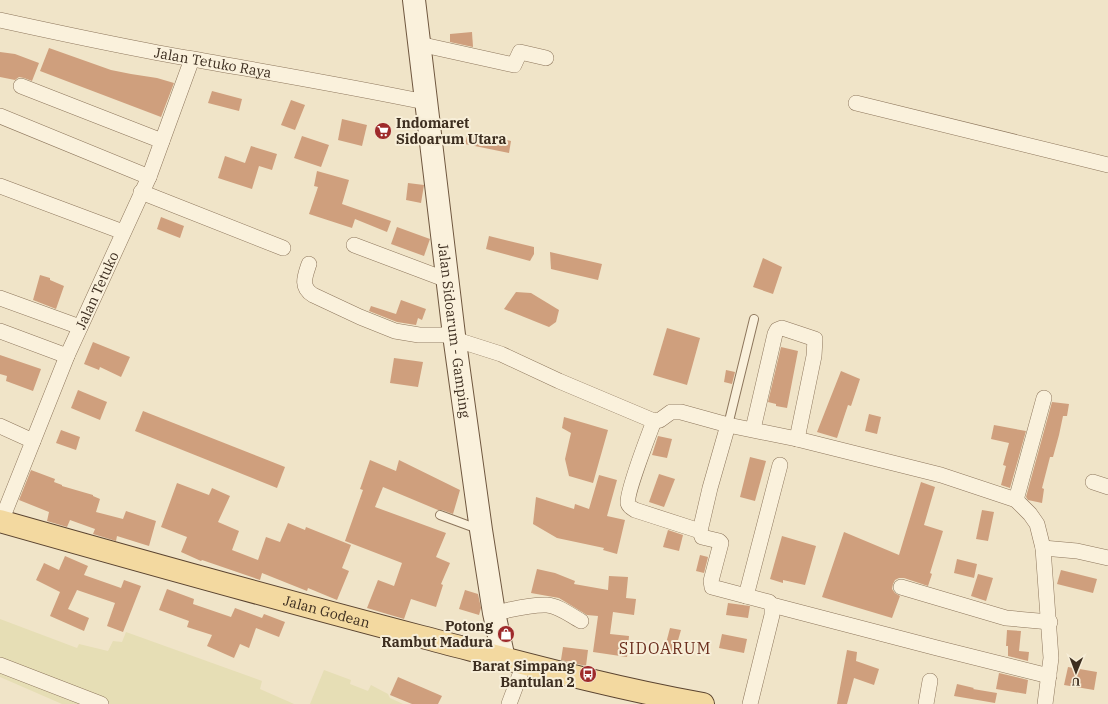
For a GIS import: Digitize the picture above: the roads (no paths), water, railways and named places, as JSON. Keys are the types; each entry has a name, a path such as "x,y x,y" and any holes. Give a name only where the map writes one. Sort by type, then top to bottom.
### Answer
{"main road":[{"name":"Jalan Sidoarum - Gamping","path":"414,0 454,337 481,530 494,613 514,661"},
{"name":"Jalan Godean","path":"0,522 95,549 668,701 703,704"}],"street":[{"name":"Jalan Tetuko Raya","path":"0,20 80,38 356,87 425,102"},
{"path":"419,44 514,65 520,52 546,58"},
{"name":"Jalan Tetuko","path":"0,522 67,356 148,177 192,59"},
{"path":"21,86 162,141"},
{"path":"856,103 1108,165"},
{"path":"0,116 148,177"},
{"path":"0,186 123,232"},
{"path":"141,192 283,248"},
{"path":"354,245 447,280"},
{"path":"309,264 304,285 307,291 360,317 395,331 419,335 454,337 501,354 559,381 654,421 660,420 670,412 681,412 728,425 797,439 941,475 1016,500 1030,514 1037,524 1043,548 1050,622 1051,658 1049,703"},
{"path":"0,298 80,327"},
{"path":"753,429 775,334 777,330 782,328 815,339 814,356 797,439"},
{"path":"0,331 67,356"},
{"path":"1016,500 1044,398"},
{"path":"654,421 631,490 628,502 629,506 635,510 700,531"},
{"path":"728,425 710,488 700,531 702,537 719,541 721,543 711,582 712,587 769,602 772,605 1049,676"},
{"path":"0,426 33,441"},
{"path":"746,596 780,465"},
{"path":"1093,482 1108,486"},
{"path":"1043,548 1077,551 1108,558"},
{"path":"901,587 1006,618 1050,622"},
{"path":"494,613 547,605 561,609 581,621"},
{"path":"750,704 772,614 772,605"},
{"path":"509,704 514,661"},
{"path":"0,665 101,704"},
{"path":"926,704 930,682"}],"lane":[{"path":"728,425 754,319"},
{"path":"440,515 481,530"}],"place":[{"name":"Indomaret Sidoarum Utara","path":"383,131"},
{"name":"Potong Rambut Madura","path":"506,634"},
{"name":"Barat Simpang Bantulan 2","path":"588,674"}],"district":[{"name":"SIDOARUM","path":"665,648"}]}
